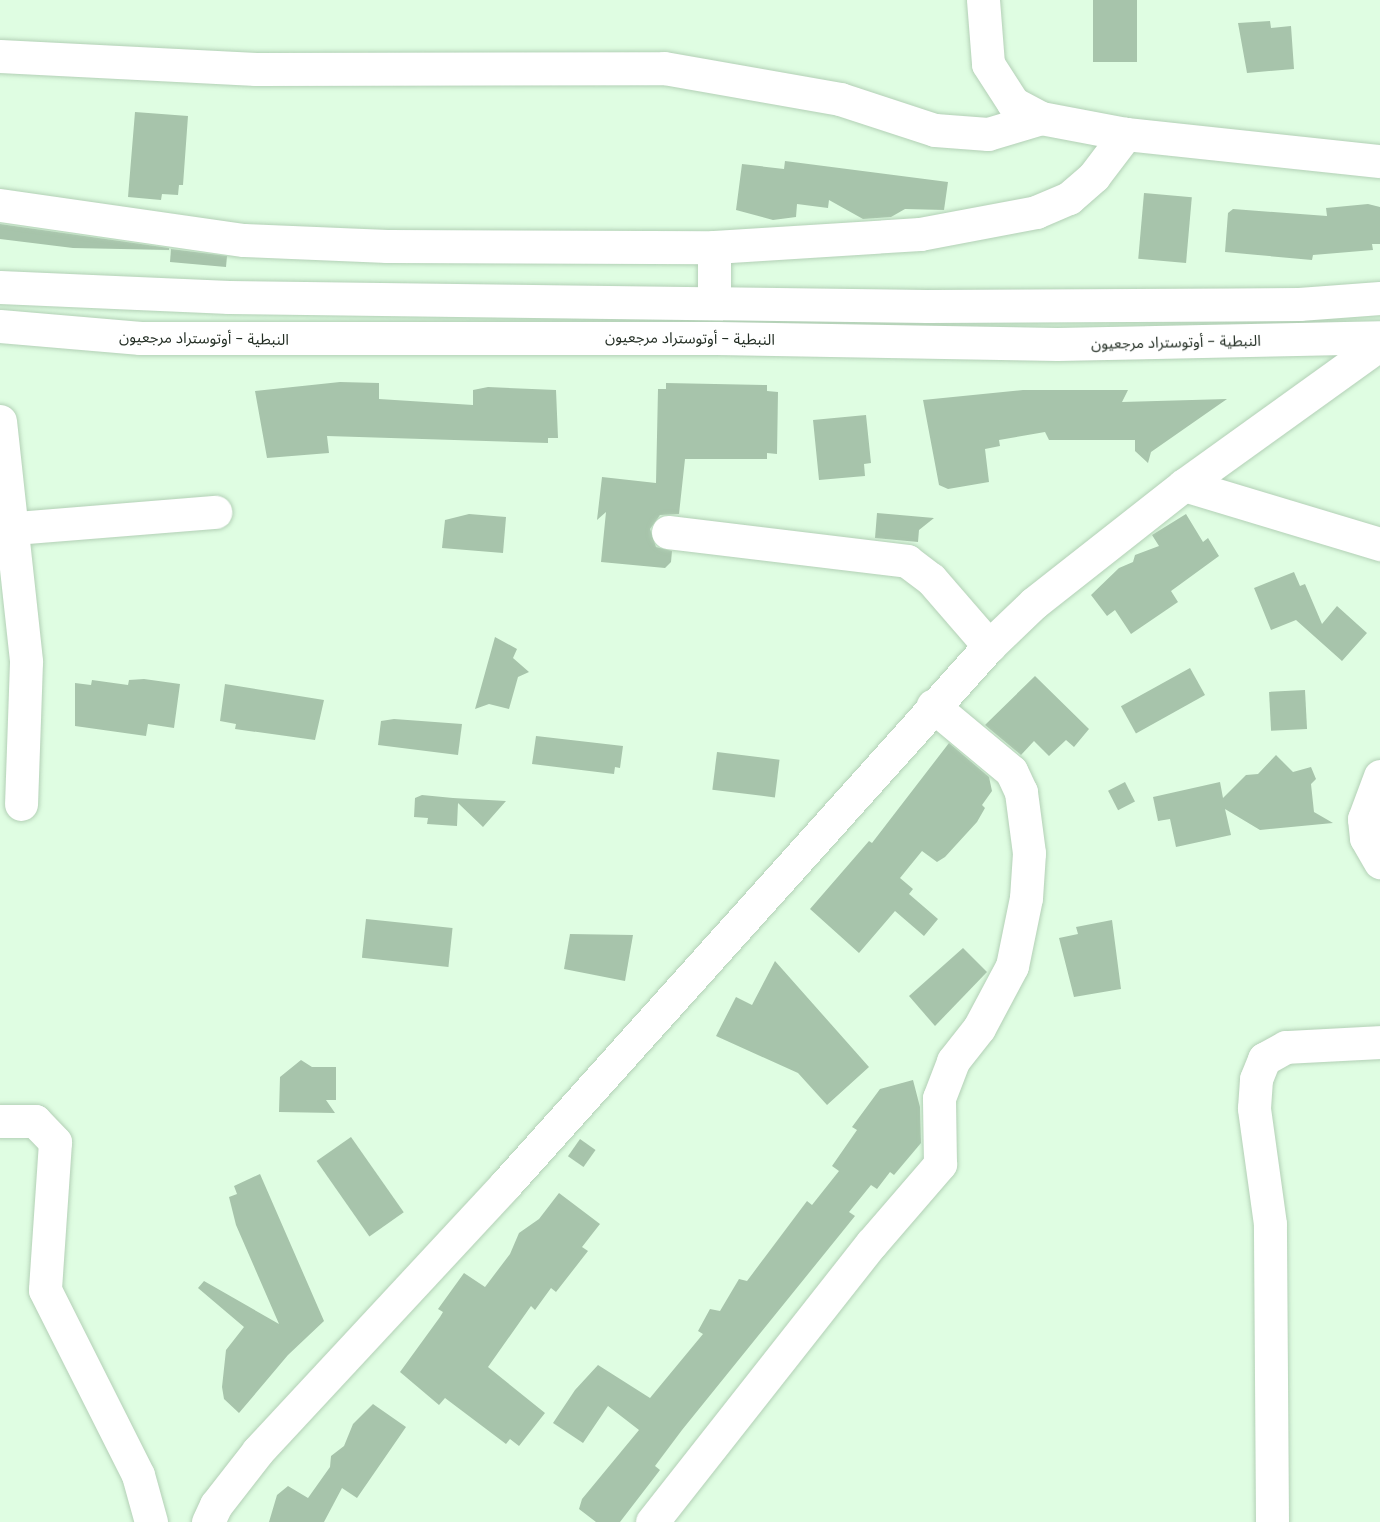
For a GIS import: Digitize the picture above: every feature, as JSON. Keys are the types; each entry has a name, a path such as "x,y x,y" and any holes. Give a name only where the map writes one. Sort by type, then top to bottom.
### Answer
{"main road":[{"path":"983,0 988,64 1013,103 1041,118 1126,134 1380,161"},
{"path":"0,56 256,69 664,68 840,99 935,130 988,134 1041,118"},
{"path":"0,206 244,240 468,247 714,247 920,234 1036,212 1070,198 1094,176 1126,134"},
{"path":"714,247 714,301"},
{"path":"0,287 229,297 714,301 939,306 1299,304 1380,298"},
{"name":"النبطية - أوتوستراد مرجعيون","path":"0,326 152,339 705,338 1058,344 1380,336"},
{"path":"208,1522 216,1505 258,1451 490,1201 989,646 1034,603 1184,485 1380,344"},
{"path":"0,421 15,528 26,662 21,804"},
{"path":"1184,485 1380,544"},
{"path":"15,528 215,512"},
{"path":"668,532 907,561 931,579 989,646"},
{"path":"652,1522 871,1244 940,1164 939,1098 952,1061 979,1028 1012,966 1028,864 1021,792 1011,771 933,706"},
{"path":"1380,776 1364,819 1366,838 1380,862"},
{"path":"1272,1522 1270,1224 1254,1108 1256,1079 1264,1059 1286,1047 1380,1042"},
{"path":"0,1121 34,1121 55,1142 45,1290 138,1475 151,1522"}],"building":[{"path":"1093,0 1137,0 1137,62 1093,62"},
{"path":"1270,21 1271,28 1291,26 1294,69 1247,73 1238,23"},
{"path":"135,112 188,116 183,185 179,185 178,195 162,194 161,200 128,197"},
{"path":"785,161 948,182 944,210 905,209 891,217 863,219 829,200 828,208 797,204 796,217 773,220 736,210 742,164 784,169"},
{"path":"1144,193 1192,197 1186,263 1138,259"},
{"path":"1368,204 1380,207 1380,244 1372,244 1373,250 1313,255 1312,260 1225,252 1228,213 1233,209 1327,216 1326,208"},
{"path":"0,224 169,248 169,250 73,248 0,239"},
{"path":"171,249 227,256 226,267 170,262"},
{"path":"340,382 379,383 379,399 473,405 473,390 488,387 556,390 558,438 548,438 548,443 327,436 329,453 267,458 255,391"},
{"path":"666,383 767,385 767,391 778,392 777,454 767,453 767,459 685,459 679,514 660,515 650,529 656,547 672,551 671,562 665,568 601,562 606,512 597,520 602,477 656,483 658,389 666,389"},
{"path":"1023,390 1128,390 1122,402 1227,399 1151,452 1148,463 1135,451 1135,440 1049,440 1045,432 999,440 1000,446 985,449 989,482 948,489 939,485 923,400"},
{"path":"866,415 871,463 864,464 865,476 819,480 813,420"},
{"path":"877,513 934,518 919,530 918,542 875,538"},
{"path":"469,514 506,517 503,553 442,548 445,520"},
{"path":"1186,514 1203,542 1208,538 1219,556 1171,591 1178,602 1131,634 1115,610 1107,616 1091,595 1119,568 1133,562 1135,555 1159,546 1152,535"},
{"path":"1294,572 1300,586 1305,584 1322,624 1337,606 1367,633 1342,661 1296,620 1271,630 1254,588"},
{"path":"495,637 517,649 513,658 529,672 518,677 509,709 489,704 475,709"},
{"path":"1190,668 1205,695 1136,733 1121,706"},
{"path":"1035,676 1089,729 1074,747 1066,740 1049,756 1034,741 1021,755 985,725"},
{"path":"144,679 180,684 174,728 148,724 146,736 75,726 75,683 91,685 92,680 128,685 129,680"},
{"path":"225,684 324,700 315,740 235,729 236,724 220,721"},
{"path":"1305,690 1307,729 1271,731 1269,692"},
{"path":"394,719 462,724 458,755 378,745 381,721"},
{"path":"536,736 623,746 620,768 615,767 614,774 532,764"},
{"path":"949,743 989,777 992,791 982,805 985,808 977,822 945,857 937,862 922,851 900,878 913,889 909,894 938,919 924,936 895,911 859,953 810,909 869,841 872,843"},
{"path":"717,752 780,760 775,797 712,790"},
{"path":"1276,755 1293,772 1311,767 1316,779 1311,784 1314,812 1333,823 1260,830 1225,809 1231,835 1176,847 1170,819 1158,821 1153,797 1220,782 1223,798 1246,775 1258,774"},
{"path":"1125,782 1135,802 1118,810 1108,791"},
{"path":"422,795 506,801 483,827 458,803 457,826 427,824 428,818 414,817 415,798"},
{"path":"366,919 453,928 448,967 362,958"},
{"path":"1112,920 1121,989 1074,997 1059,938 1078,934 1076,927"},
{"path":"570,934 633,935 625,981 564,969"},
{"path":"963,948 987,972 935,1026 909,996"},
{"path":"775,961 869,1067 827,1105 798,1073 716,1036 736,997 752,1005"},
{"path":"301,1060 312,1067 336,1067 336,1100 326,1100 335,1113 279,1112 280,1077"},
{"path":"913,1080 920,1107 921,1143 894,1175 890,1172 877,1189 871,1185 849,1212 855,1216 682,1430 655,1466 660,1470 620,1522 596,1522 579,1509 582,1499 639,1430 608,1406 583,1443 553,1423 575,1390 598,1365 650,1398 703,1334 698,1331 710,1309 720,1311 739,1279 747,1281 807,1201 812,1205 839,1171 832,1166 857,1130 852,1127 880,1089"},
{"path":"351,1137 404,1212 369,1236 317,1161"},
{"path":"580,1139 596,1150 584,1167 568,1156"},
{"path":"260,1174 324,1321 288,1355 239,1413 224,1399 222,1387 226,1350 244,1327 198,1288 204,1281 279,1324 236,1225 229,1197 237,1194 234,1186"},
{"path":"559,1193 600,1224 582,1247 588,1251 556,1292 551,1288 535,1310 531,1306 488,1367 545,1413 519,1446 510,1439 506,1444 445,1398 439,1405 400,1372 440,1317 443,1312 438,1309 464,1273 485,1287 510,1254 519,1233 539,1219"},
{"path":"373,1404 406,1427 357,1498 342,1488 324,1522 269,1522 277,1495 288,1486 308,1498 330,1467 331,1456 344,1446 353,1424"}]}
